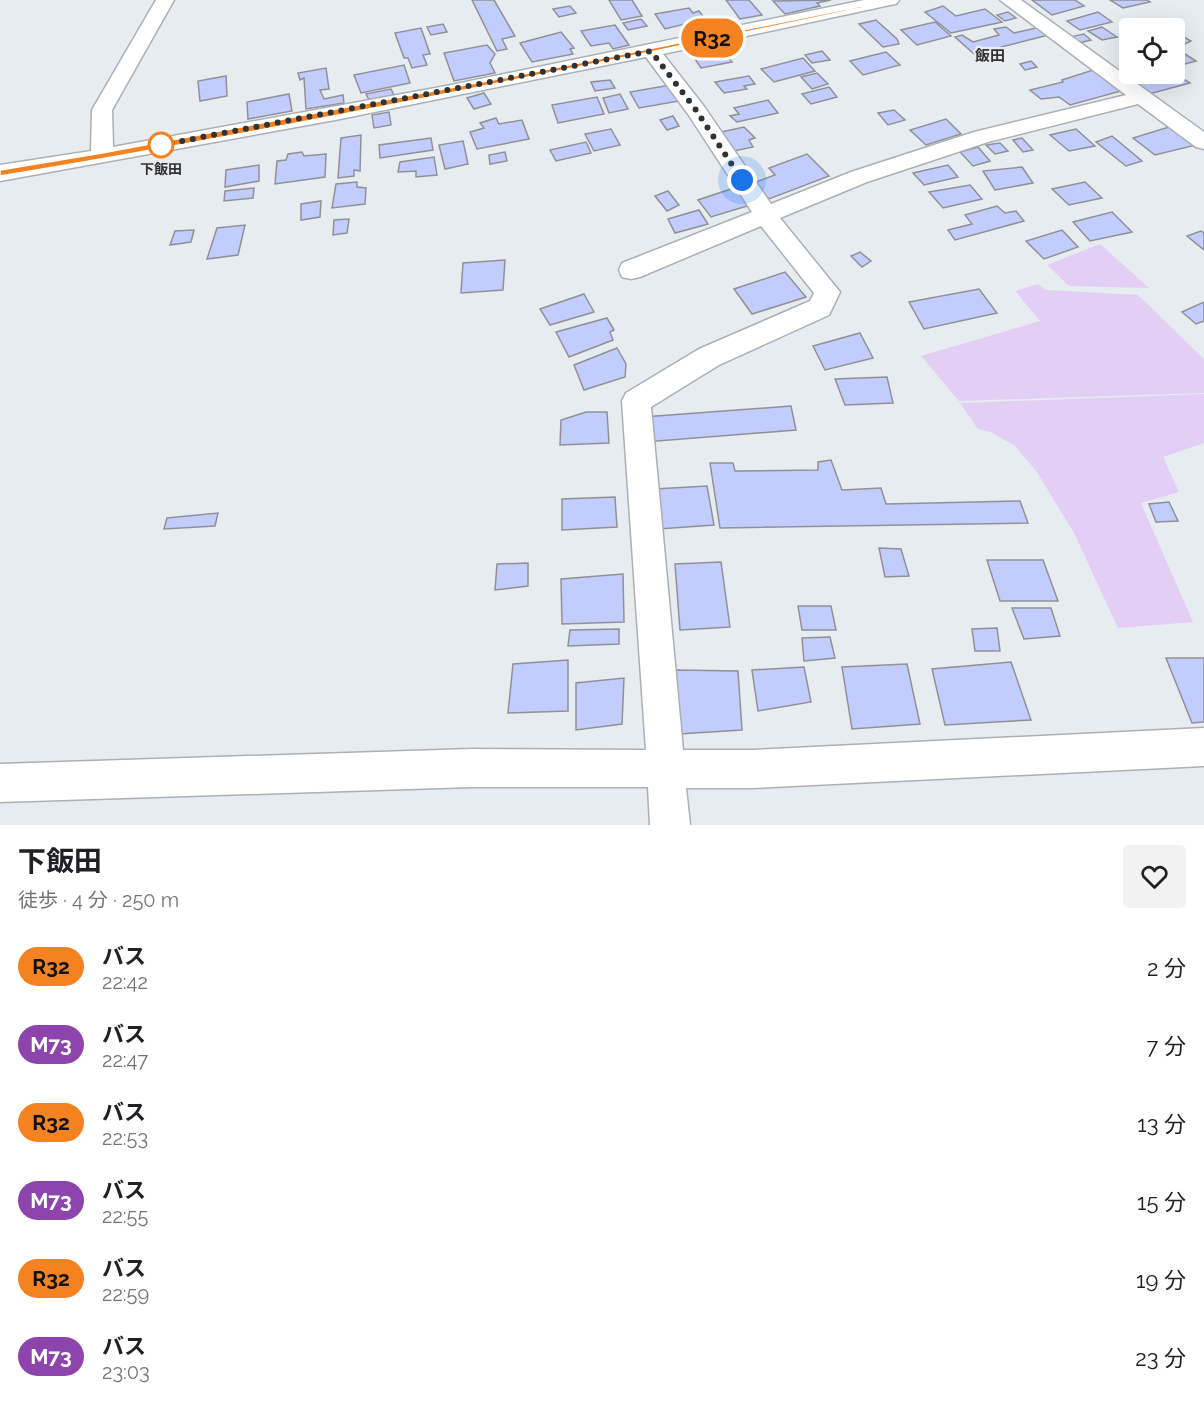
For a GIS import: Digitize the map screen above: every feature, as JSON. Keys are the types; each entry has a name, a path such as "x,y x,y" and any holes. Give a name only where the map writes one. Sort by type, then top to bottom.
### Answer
{"street":[{"path":"102,156 102,110 165,0"},
{"path":"0,173 102,156 651,51 890,0"},
{"path":"1009,0 1204,142"},
{"path":"651,51 696,110 766,215 827,292 820,308 709,357 636,401 670,825"},
{"path":"631,270 859,177 982,137 1141,97"},
{"path":"0,783 471,768 753,770 1204,747"}],"shaded area":[{"path":"1100,244 1149,288 1069,286 1047,265"},
{"path":"1038,284 1046,290 1138,295 1204,359 1204,393 959,401 921,356 1040,321 1015,291"},
{"path":"1204,394 1204,443 1163,457 1179,492 1141,503 1193,622 1118,628 1074,533 1037,472 1015,446 991,432 978,429 960,403"}],"building":[{"path":"472,0 494,0 515,36 502,39 507,49 497,51"},
{"path":"609,0 632,0 642,16 621,20"},
{"path":"726,0 749,0 762,15 740,19"},
{"path":"831,0 817,3 820,6 785,14 773,1"},
{"path":"1032,0 1075,0 1084,6 1052,15"},
{"path":"1110,0 1147,0 1150,2 1123,8"},
{"path":"570,6 576,13 559,17 553,9"},
{"path":"943,6 956,16 985,9 1002,22 951,33 925,12"},
{"path":"689,8 693,13 699,11 705,19 665,29 655,14"},
{"path":"1008,12 1016,18 1005,21 997,15"},
{"path":"1098,12 1112,22 1080,30 1067,21"},
{"path":"641,19 647,26 628,30 623,23"},
{"path":"876,20 897,39 899,44 883,47 859,24"},
{"path":"704,21 709,27 695,31 690,24"},
{"path":"935,22 951,36 917,45 901,30"},
{"path":"443,24 447,32 431,35 427,27"},
{"path":"615,25 629,45 613,49 609,43 591,46 581,31"},
{"path":"1006,27 1014,33 1040,27 1048,35 974,54 955,37 962,35 973,42 999,35 994,29"},
{"path":"1102,27 1117,37 1102,40 1088,31"},
{"path":"421,28 430,54 423,55 427,65 412,68 408,58 404,58 395,33"},
{"path":"561,32 574,48 570,49 573,54 532,62 520,43"},
{"path":"1084,34 1091,40 1079,43 1070,37"},
{"path":"487,45 495,54 490,63 495,73 454,81 444,53"},
{"path":"723,51 732,62 701,68 693,56"},
{"path":"822,51 830,60 812,63 805,55"},
{"path":"886,52 900,65 863,75 850,61"},
{"path":"1185,54 1196,61 1185,64"},
{"path":"803,58 815,71 774,82 761,69"},
{"path":"1031,61 1037,67 1025,70 1020,64"},
{"path":"404,65 410,83 361,93 354,75"},
{"path":"326,68 329,89 320,90 324,99 343,95 344,103 306,109 304,78 300,80 298,73"},
{"path":"1093,70 1121,91 1070,105 1059,97 1041,99 1030,90 1063,82 1062,80"},
{"path":"817,73 828,84 812,89 801,77"},
{"path":"226,76 227,96 200,101 198,81"},
{"path":"749,76 755,84 744,86 747,89 724,93 715,82"},
{"path":"610,80 615,88 595,91 591,82"},
{"path":"1185,80 1190,83 1149,94 1134,84 1185,84"},
{"path":"670,85 679,101 639,108 630,92"},
{"path":"829,87 837,97 811,104 802,94"},
{"path":"391,89 394,95 369,100 366,94"},
{"path":"484,93 491,104 474,109 467,98"},
{"path":"289,94 292,111 248,119 247,102"},
{"path":"620,94 628,109 609,113 603,98"},
{"path":"597,97 604,114 558,123 552,105"},
{"path":"768,100 778,113 737,122 730,116 739,114 734,108"},
{"path":"894,110 905,120 888,125 878,113"},
{"path":"389,112 391,125 374,128 372,115"},
{"path":"673,116 679,126 667,130 660,120"},
{"path":"496,118 499,124 522,120 529,139 477,149 470,132 484,128 480,123"},
{"path":"946,119 961,134 926,145 910,130"},
{"path":"1172,126 1196,145 1155,155 1133,138"},
{"path":"744,127 755,138 749,140 753,147 734,151 721,132"},
{"path":"611,129 620,145 594,151 585,134"},
{"path":"1076,129 1095,146 1069,151 1050,135"},
{"path":"361,135 360,171 354,170 354,176 338,178 341,138"},
{"path":"1112,136 1142,161 1126,166 1096,142"},
{"path":"431,138 433,150 380,158 379,145"},
{"path":"1022,138 1033,150 1023,152 1013,140"},
{"path":"463,141 468,164 445,169 439,145"},
{"path":"586,142 591,153 556,161 550,150"},
{"path":"1000,143 1008,151 995,154 986,145"},
{"path":"978,147 990,161 973,166 960,152"},
{"path":"302,152 304,156 326,154 325,177 275,184 277,161 286,160 288,154"},
{"path":"505,152 507,161 490,164 489,155"},
{"path":"807,154 829,176 769,199 753,183 775,175 769,168"},
{"path":"434,157 437,175 416,177 416,171 398,172 400,162"},
{"path":"259,165 259,181 225,187 226,170"},
{"path":"948,165 958,177 924,185 913,173"},
{"path":"1022,167 1033,183 995,190 983,171"},
{"path":"357,182 357,187 366,188 365,204 332,208 336,184"},
{"path":"1085,182 1102,198 1069,205 1052,189"},
{"path":"970,185 982,199 943,208 929,192"},
{"path":"737,187 747,206 711,217 698,200"},
{"path":"254,188 253,198 224,201 225,191"},
{"path":"668,191 679,205 667,211 655,196"},
{"path":"321,201 320,217 301,220 301,204"},
{"path":"997,206 1005,213 1016,211 1024,221 955,240 948,230 972,224 965,215"},
{"path":"699,210 708,224 675,233 668,219"},
{"path":"1112,212 1132,232 1090,241 1073,222"},
{"path":"349,219 347,233 333,235 334,220"},
{"path":"245,225 238,255 207,259 217,228"},
{"path":"194,230 191,242 170,245 175,231"},
{"path":"1062,230 1078,247 1044,259 1026,241"},
{"path":"1201,231 1204,233 1204,250 1187,236"},
{"path":"860,252 871,261 862,267 851,256"},
{"path":"505,260 503,290 461,293 463,263"},
{"path":"785,272 806,297 752,314 734,289"},
{"path":"979,289 997,313 924,329 909,302"},
{"path":"584,294 594,312 550,325 540,309"},
{"path":"1204,302 1204,321 1196,324 1182,312"},
{"path":"607,318 614,330 610,332 613,340 569,357 556,332"},
{"path":"860,333 873,358 825,370 813,346"},
{"path":"617,348 626,364 625,377 584,390 574,365"},
{"path":"887,377 893,403 845,405 835,379"},
{"path":"791,406 796,430 645,442 643,417"},
{"path":"586,412 607,412 609,443 560,445 561,420"},
{"path":"831,460 842,490 881,488 886,504 1020,501 1028,523 720,528 710,463 733,463 735,471 818,470 818,462"},
{"path":"707,486 714,525 659,529 654,489"},
{"path":"615,497 617,527 562,530 562,499"},
{"path":"1169,502 1178,521 1156,522 1149,504"},
{"path":"218,513 215,526 164,529 167,518"},
{"path":"879,548 901,549 909,576 885,577"},
{"path":"987,560 1043,560 1058,601 1000,601"},
{"path":"721,562 730,627 680,630 675,564"},
{"path":"528,563 528,586 495,590 497,564"},
{"path":"623,574 624,622 562,624 561,579"},
{"path":"798,606 831,606 836,630 802,630"},
{"path":"1012,608 1051,608 1060,636 1024,639"},
{"path":"997,628 1000,651 975,651 972,629"},
{"path":"619,629 619,644 568,646 570,630"},
{"path":"830,637 835,658 804,661 802,638"},
{"path":"1166,658 1204,658 1204,722 1192,723"},
{"path":"568,660 568,711 508,713 513,664"},
{"path":"1011,662 1031,720 945,725 932,669"},
{"path":"907,664 920,724 852,729 842,667"},
{"path":"804,667 811,702 758,711 752,670"},
{"path":"676,670 738,671 742,730 679,734"},
{"path":"624,678 622,724 576,730 576,683"}],"bus line":[{"name":"R32","path":"0,173 514,79 889,0"}],"place":[{"name":"下飯田","path":"161,145"}],"district":[{"name":"飯田","path":"990,56"}],"route":[{"path":"161,145 651,51 696,110 742,180"}]}
